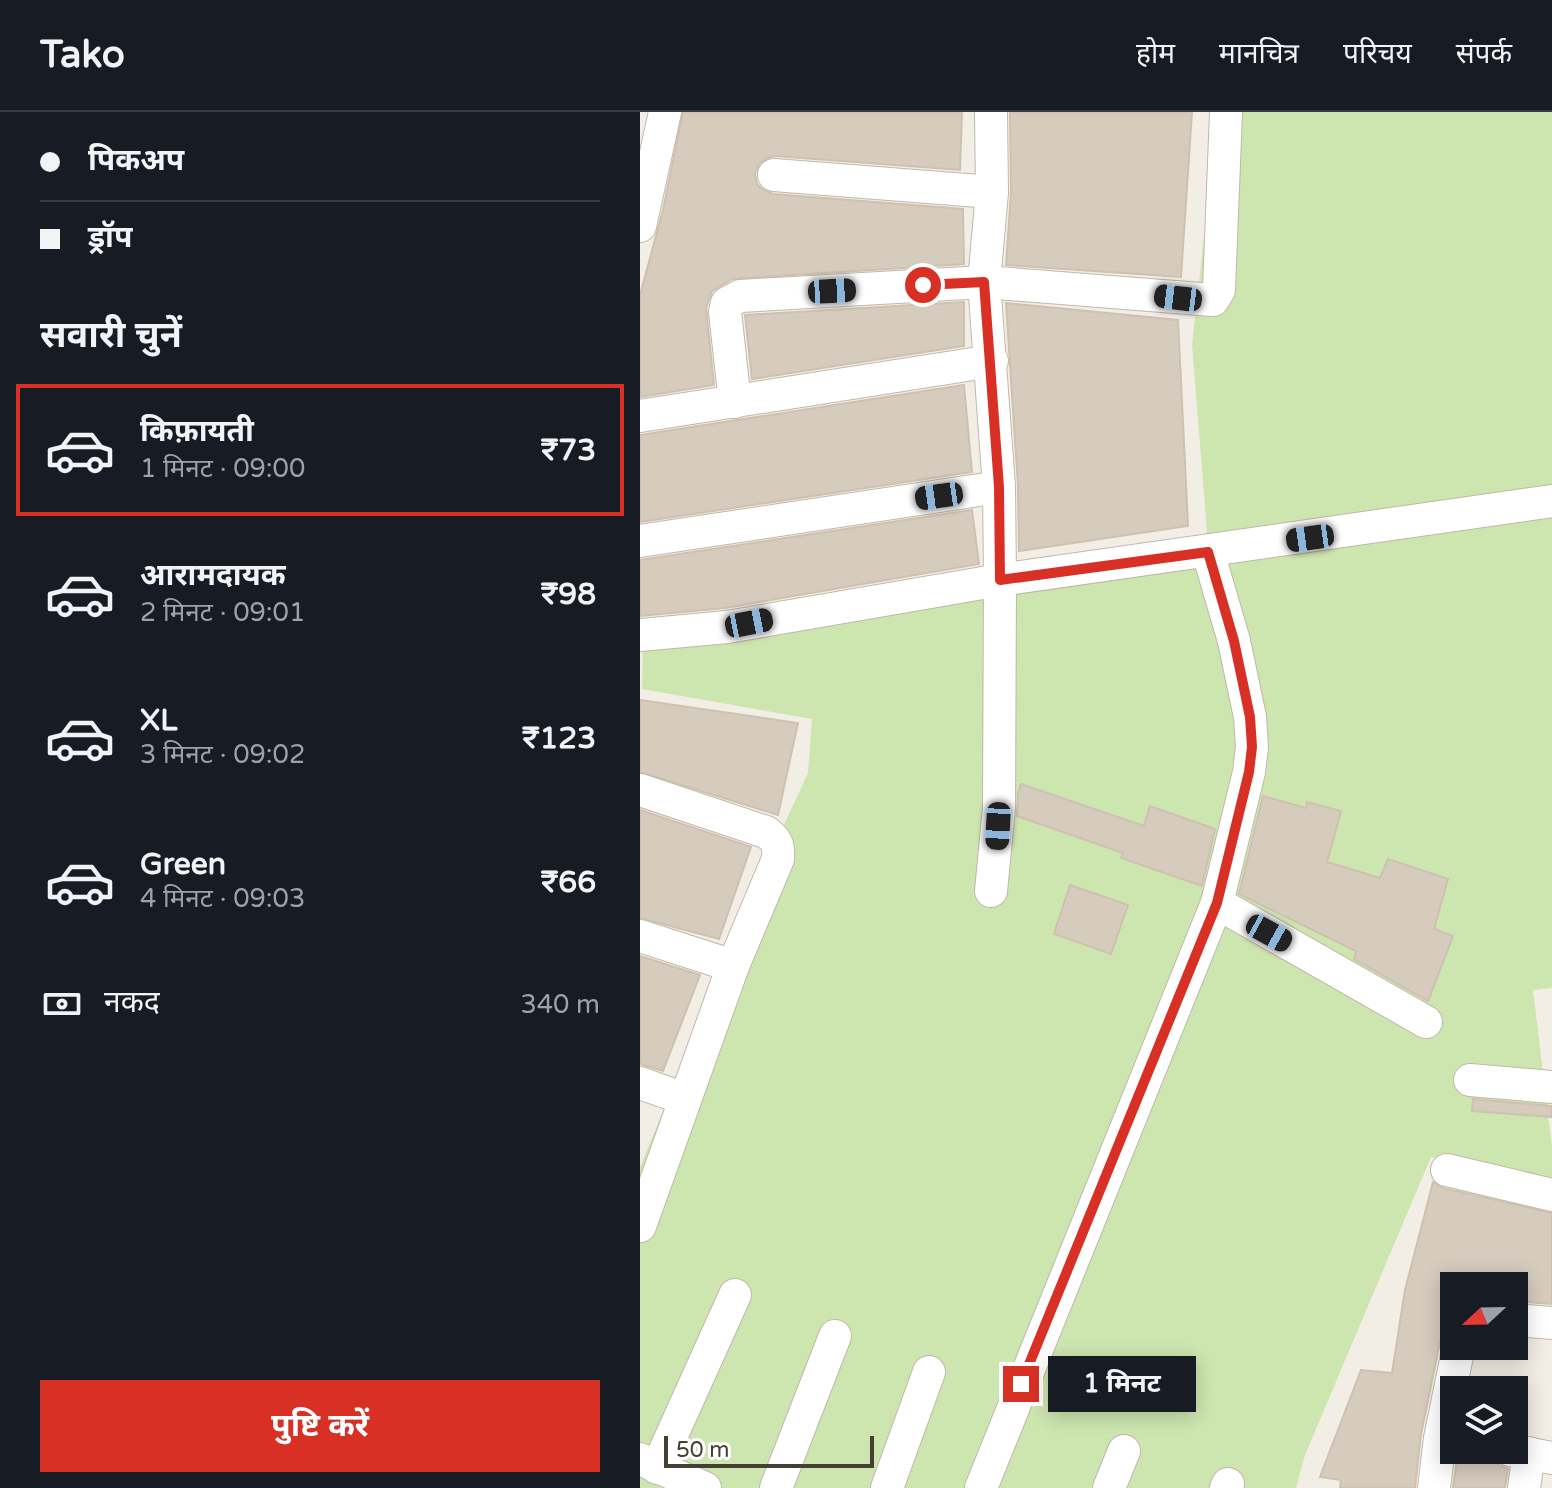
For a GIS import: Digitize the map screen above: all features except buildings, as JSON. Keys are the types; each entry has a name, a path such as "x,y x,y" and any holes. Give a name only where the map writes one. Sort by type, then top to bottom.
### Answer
{"street":[{"path":"640,226 665,112"},
{"path":"991,112 992,192 984,282 999,487 1000,580 999,808 991,891"},
{"path":"735,402 725,312 727,303 733,298 984,282 1213,300 1219,290 1226,112"},
{"path":"774,175 992,192"},
{"path":"640,416 992,361"},
{"path":"640,541 999,487"},
{"path":"640,635 727,627 1000,580 1552,501"},
{"path":"981,1488 1217,903 1249,772 1252,747 1250,717 1234,641 1208,552"},
{"path":"640,790 766,832 779,847 778,859 733,966 640,1226"},
{"path":"1217,903 1426,1022"},
{"path":"640,936 733,966"},
{"path":"1470,1080 1552,1087"},
{"path":"640,1083 685,1099"},
{"path":"1447,1170 1552,1195"},
{"path":"705,1488 648,1463 735,1295"},
{"path":"1528,1321 1552,1323"},
{"path":"776,1488 835,1336"},
{"path":"887,1488 929,1372"},
{"path":"1109,1488 1124,1451"},
{"path":"1524,1488 1530,1454"},
{"path":"1434,1488 1440,1464"}],"green space":[{"path":"1218,112 1552,112 1552,988 1533,990 1552,1147 1552,1178 1431,1157 1305,1455 1296,1488 640,1488 640,1167 762,872 808,773 812,719 642,689 643,640 726,637 1188,569 1207,531 1192,345"}],"route":[{"path":"923,285 984,282 999,487 1000,580 1208,552 1234,641 1250,717 1252,747 1249,772 1217,903 1021,1384"}]}
